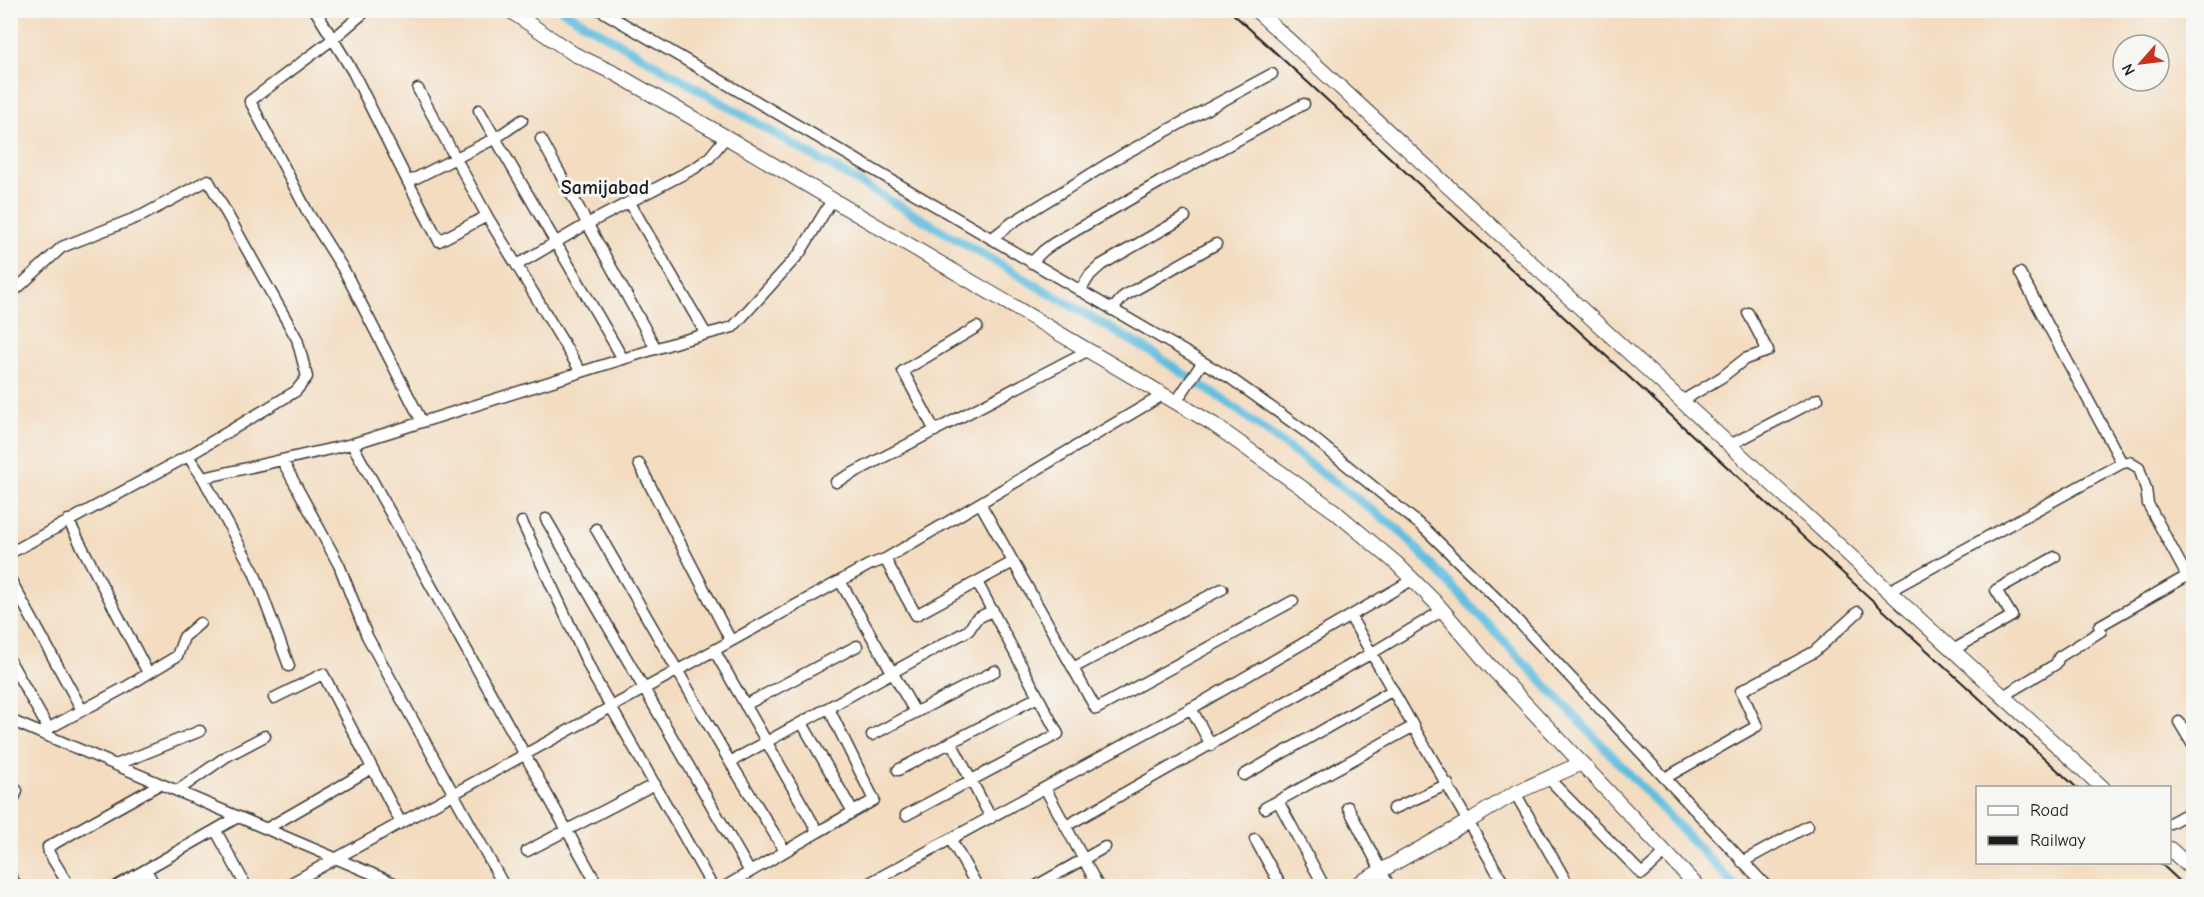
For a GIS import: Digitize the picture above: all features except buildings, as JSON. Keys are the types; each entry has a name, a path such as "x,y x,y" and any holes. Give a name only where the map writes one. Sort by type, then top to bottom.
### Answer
{"street":[{"path":"315,10 353,72 440,241 487,216"},
{"path":"367,10 333,39 250,101 308,213 345,272 422,422"},
{"path":"509,10 574,54 616,74 726,137 1163,395 1179,397 1334,510 1396,563 1443,610 1489,664 1697,886"},
{"path":"600,10 1201,364 1230,378 1306,432 1424,528 1499,601 1766,886"},
{"path":"1256,10 2101,786"},
{"path":"991,239 1038,206 1122,155 1272,74"},
{"path":"418,89 487,216 581,372"},
{"path":"1031,263 1043,250 1092,221 1305,104"},
{"path":"479,110 623,359"},
{"path":"408,182 496,138 522,120"},
{"path":"517,265 587,224 695,168 710,158 726,137"},
{"path":"541,139 656,349"},
{"path":"10,295 62,247 143,214 208,180 297,339 307,376 296,391 188,456 10,553"},
{"path":"203,478 352,444 733,327 800,253 832,200"},
{"path":"630,203 706,334"},
{"path":"1080,291 1090,275 1101,266 1185,217"},
{"path":"1112,310 1124,296 1216,244"},
{"path":"2020,273 2122,463"},
{"path":"1682,400 1722,377 1745,360 1768,351 1748,313"},
{"path":"934,431 903,371 977,327"},
{"path":"836,482 1089,350"},
{"path":"1179,397 1201,364"},
{"path":"286,886 840,581 885,559 1163,395"},
{"path":"1730,445 1818,399"},
{"path":"352,444 598,886"},
{"path":"188,456 203,478 254,572 289,666"},
{"path":"282,460 339,565 367,636 504,886"},
{"path":"1889,591 2122,463 2129,462 2139,468 2148,504 2187,576 2099,626 2101,631 2059,657 2056,664 2003,696"},
{"path":"639,464 731,641"},
{"path":"980,503 1096,709 1293,601"},
{"path":"546,519 750,872"},
{"path":"68,520 148,673"},
{"path":"522,522 594,677 712,886"},
{"path":"596,529 730,762 785,851"},
{"path":"1953,650 2012,616 1996,590 2055,557"},
{"path":"885,559 916,615 1013,562"},
{"path":"10,579 82,710"},
{"path":"864,886 1191,708 1412,579"},
{"path":"840,581 915,712"},
{"path":"906,815 1058,734 977,582"},
{"path":"1073,668 1222,589"},
{"path":"730,762 969,630 976,619 993,610"},
{"path":"1066,826 1372,653 1443,610"},
{"path":"1665,778 1757,726 1741,691 1814,652 1858,612"},
{"path":"1350,616 1505,886"},
{"path":"44,731 177,656 184,637 200,623"},
{"path":"745,705 857,646"},
{"path":"714,651 818,832"},
{"path":"10,661 44,731"},
{"path":"872,735 995,671"},
{"path":"274,698 323,674 401,823"},
{"path":"1244,775 1393,690"},
{"path":"898,770 1038,697"},
{"path":"1191,708 1211,745"},
{"path":"726,886 874,800 829,709"},
{"path":"10,720 44,731 159,784 401,886"},
{"path":"2179,722 2193,747"},
{"path":"802,723 853,812"},
{"path":"1265,808 1414,726"},
{"path":"116,765 200,731"},
{"path":"177,791 227,756 265,736"},
{"path":"951,742 991,818"},
{"path":"1354,886 1515,793 1582,763"},
{"path":"266,829 372,768"},
{"path":"1548,778 1642,874 1665,853"},
{"path":"10,780 17,791 15,796 10,798"},
{"path":"69,886 49,853 48,847 159,784"},
{"path":"527,852 655,784"},
{"path":"1393,809 1448,784"},
{"path":"1045,788 1098,886"},
{"path":"1515,793 1569,886"},
{"path":"1278,801 1324,886"},
{"path":"1347,807 1389,886"},
{"path":"2171,822 2193,810"},
{"path":"117,886 238,817"},
{"path":"1743,862 1808,826"},
{"path":"216,831 246,886"},
{"path":"1255,839 1281,886"},
{"path":"951,840 977,886"},
{"path":"1036,886 1105,847"},
{"path":"2171,851 2193,870"},
{"path":"146,870 155,886"},
{"path":"11,876 17,886"},
{"path":"884,876 889,886"}],"waterway":[{"path":"562,10 1151,352 1232,406 1399,530 1735,886"}],"railway":[{"path":"1229,10 2075,786"},
{"path":"2161,864 2185,886"}],"district":[{"name":"Samijabad","path":"605,187"}]}
